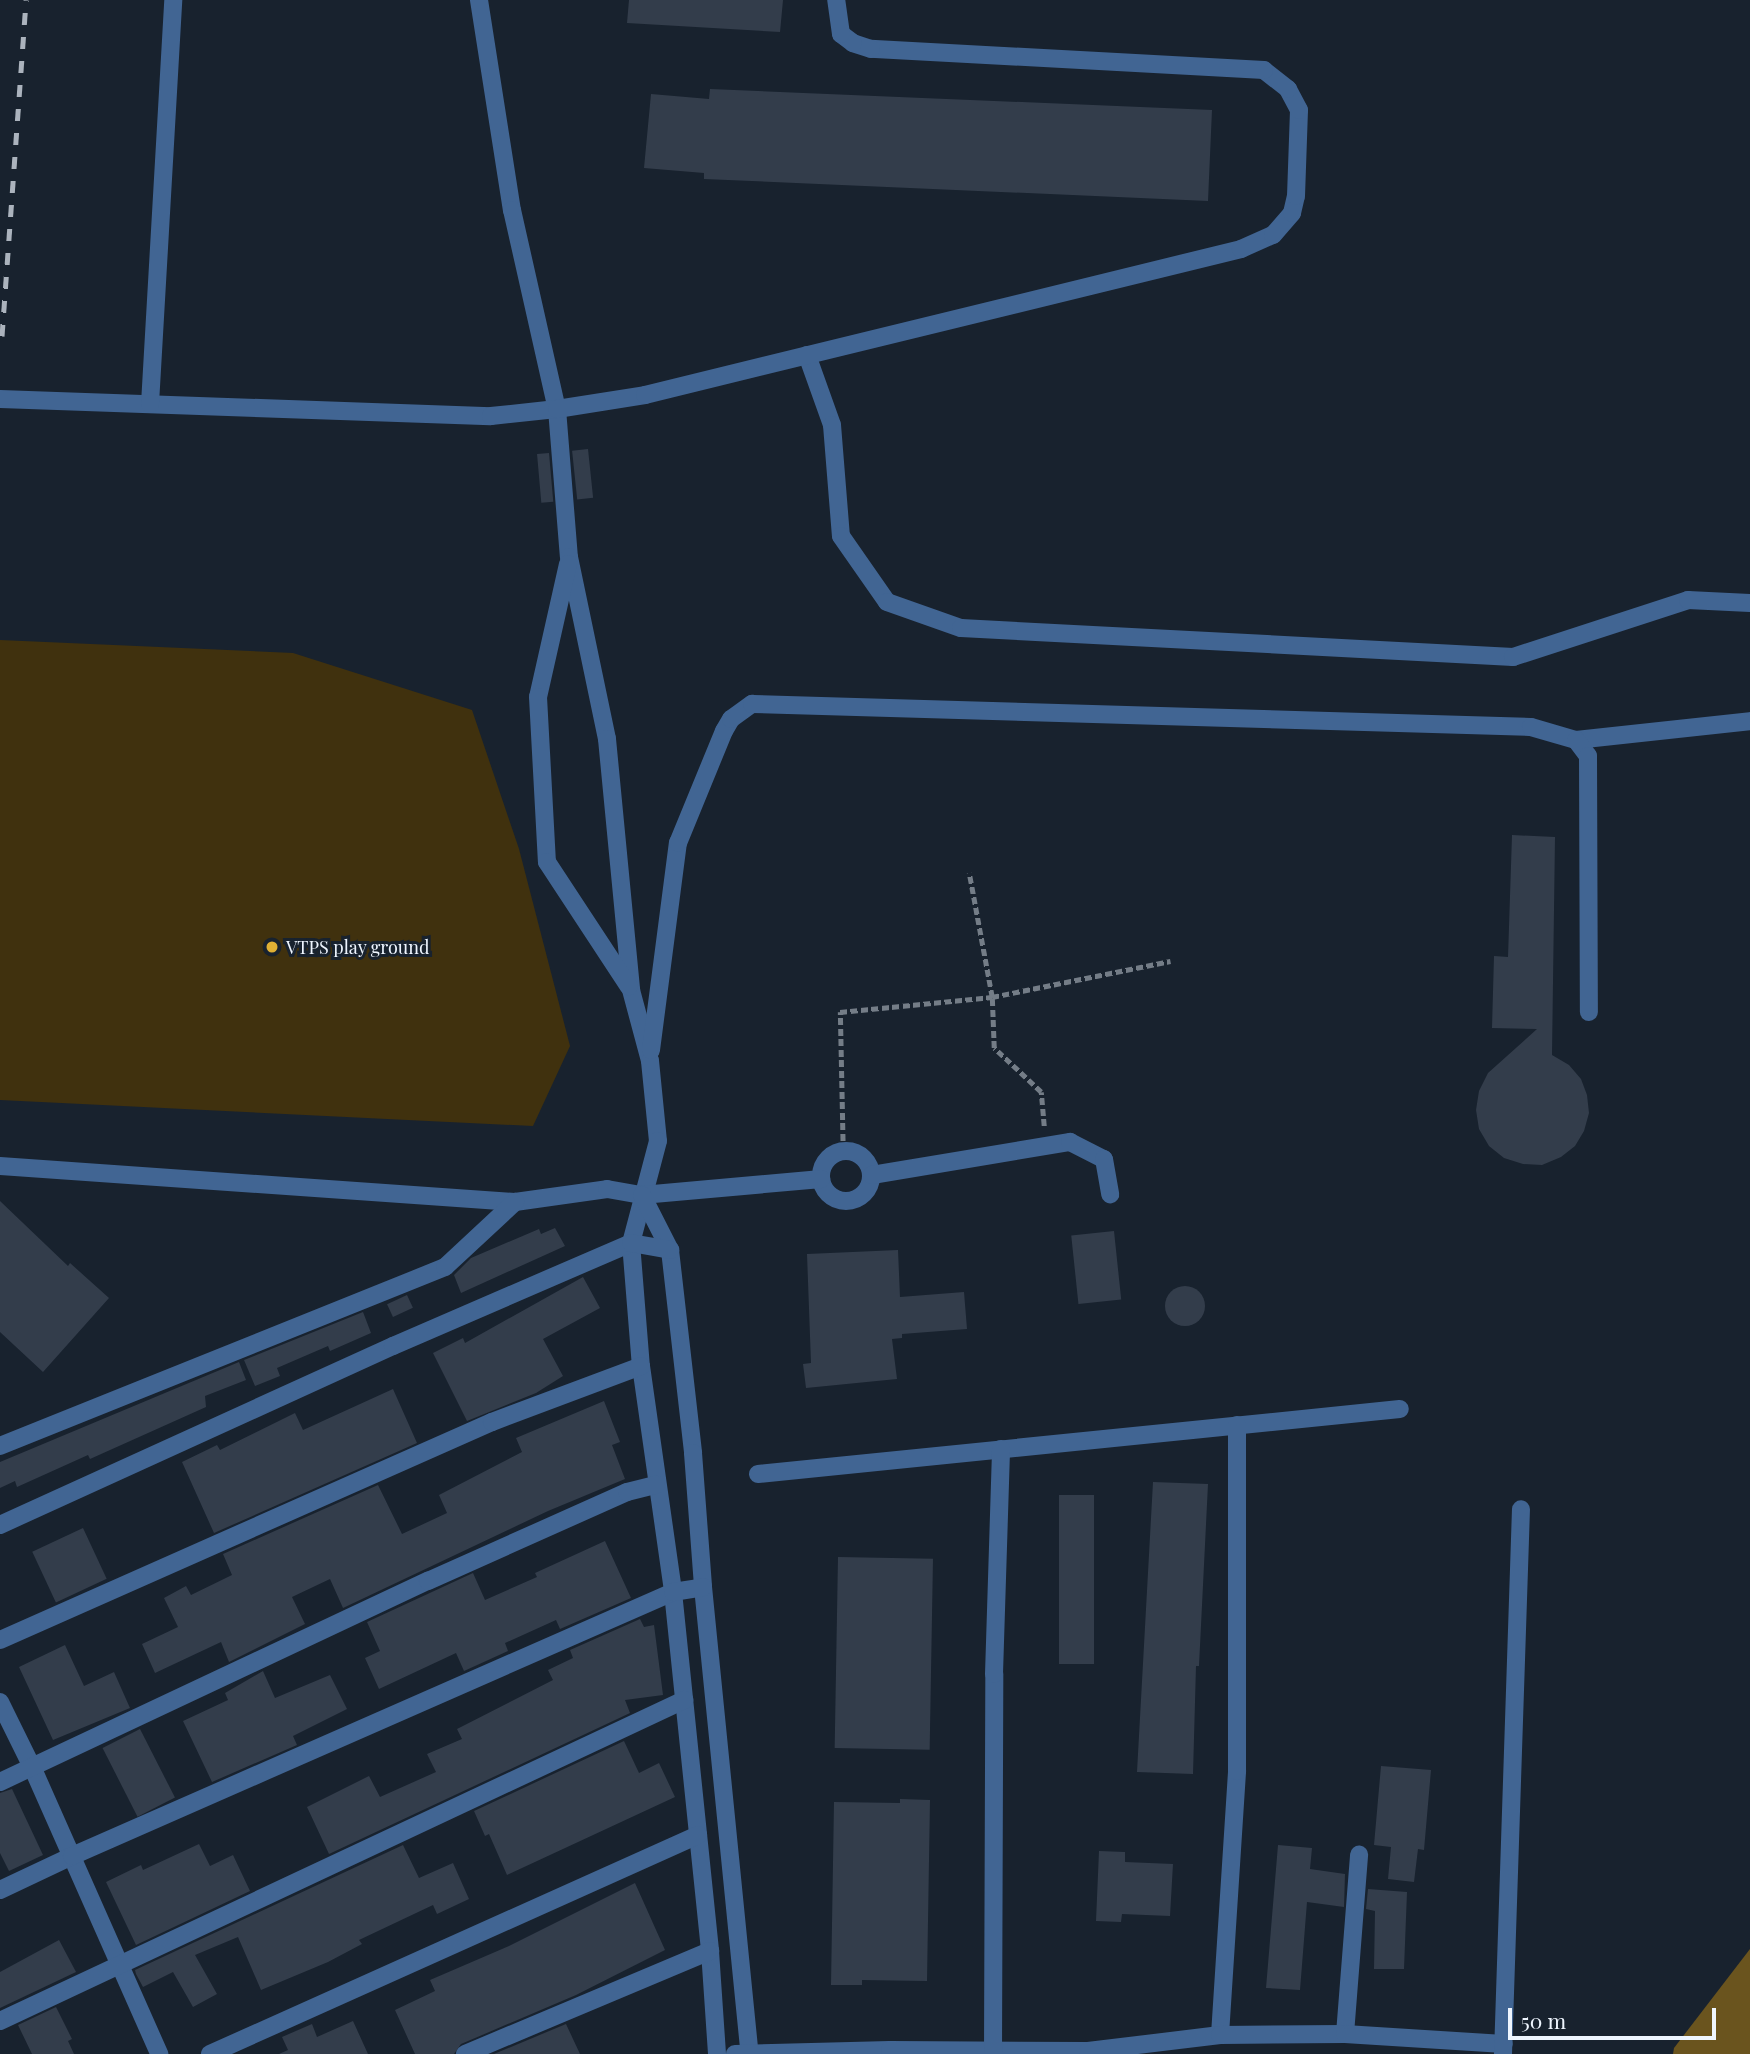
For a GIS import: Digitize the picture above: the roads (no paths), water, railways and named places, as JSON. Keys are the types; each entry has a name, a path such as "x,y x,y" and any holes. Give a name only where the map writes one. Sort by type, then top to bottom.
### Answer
{"street":[{"path":"150,404 173,0"},
{"path":"479,0 512,210 557,409 569,557 607,739 631,990 650,1061 657,1141 631,1243 641,1366 673,1592 710,1951 717,2054"},
{"path":"0,399 491,416 557,409 645,395 1241,249 1273,235 1292,213 1296,196 1298,110 1288,89 1264,70 871,49 853,43 841,34 836,0"},
{"path":"807,355 832,425 841,536 887,602 961,628 1513,657 1688,600 1750,603"},
{"path":"569,557 538,697 547,862 631,990"},
{"path":"650,1061 678,843 731,719 752,704 1531,727 1576,740 1750,721"},
{"path":"1576,740 1588,757 1589,1012"},
{"path":"872,1175 1045,1144 1070,1142 1104,1159 1110,1194"},
{"path":"843,1151 852,1151 866,1160 872,1175 871,1184 860,1197 844,1202 828,1195 821,1180 824,1164 829,1157 843,1151"},
{"path":"0,1166 515,1202 607,1189 642,1195 821,1180"},
{"path":"642,1195 670,1250 693,1453 745,2053 1088,2053 1220,2035 1345,2034 1504,2049 1521,1509"},
{"path":"0,1446 445,1267 515,1202"},
{"path":"0,1525 393,1346 631,1243 670,1250"},
{"path":"0,1640 492,1422 641,1366"},
{"path":"758,1474 1400,1409"},
{"path":"1220,2035 1237,1770 1237,1425"},
{"path":"993,2052 994,1674 1001,1449"},
{"path":"0,1782 33,1769 428,1581 627,1492 656,1485"},
{"path":"0,1890 673,1592 703,1587"},
{"path":"0,2021 684,1700"},
{"path":"0,1702 33,1769 159,2054"},
{"path":"210,2054 698,1835"},
{"path":"1345,2034 1359,1855"},
{"path":"465,2054 710,1951"}],"railway":[{"path":"2,336 26,0"}],"place":[{"name":"VTPS play ground","path":"272,947"}]}
